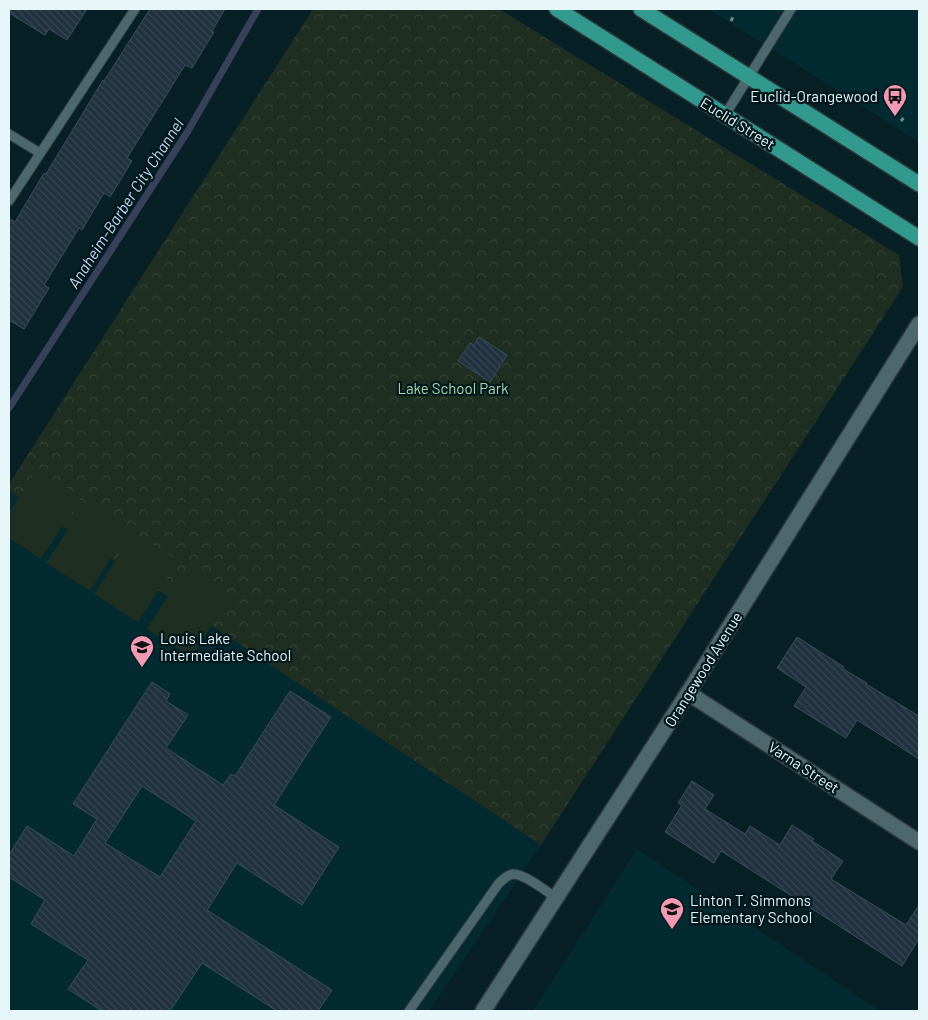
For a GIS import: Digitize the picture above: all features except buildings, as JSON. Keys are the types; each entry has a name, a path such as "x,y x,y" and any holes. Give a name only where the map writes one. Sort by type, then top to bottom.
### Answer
{"main road":[{"name":"Euclid Street","path":"557,9 919,238"},
{"path":"641,9 919,184"},
{"name":"Orangewood Avenue","path":"483,1011 688,693 919,324"},
{"name":"Varna Street","path":"688,693 919,842"}],"lane":[{"path":"9,201 136,9"},
{"path":"725,115 791,9"},
{"path":"9,134 40,153"},
{"path":"409,1011 500,883 508,876 515,874 524,876 556,898"}],"shaded area":[{"path":"708,9 919,9 919,142"},
{"name":"Louis Lake Intermediate School","path":"9,491 541,845 429,1011 9,1011"},
{"name":"Linton T. Simmons Elementary School","path":"637,849 880,1011 533,1011"}],"green space":[{"name":"Lake School Park","path":"313,9 499,9 899,255 903,287 541,845 9,491 9,484"},
{"path":"37,469 81,497 41,559 9,538 9,513"},
{"path":"86,501 129,530 90,591 46,563"},
{"path":"134,532 178,561 138,622 94,594"},
{"path":"187,567 231,595 191,657 147,629"}],"waterway":[{"name":"Anaheim-Barber City Channel","path":"9,408 188,131 258,9"}],"place":[{"name":"Euclid-Orangewood","path":"895,117"},
{"name":"Louis Lake Intermediate School","path":"142,668"},
{"name":"Linton T. Simmons Elementary School","path":"672,930"}]}
